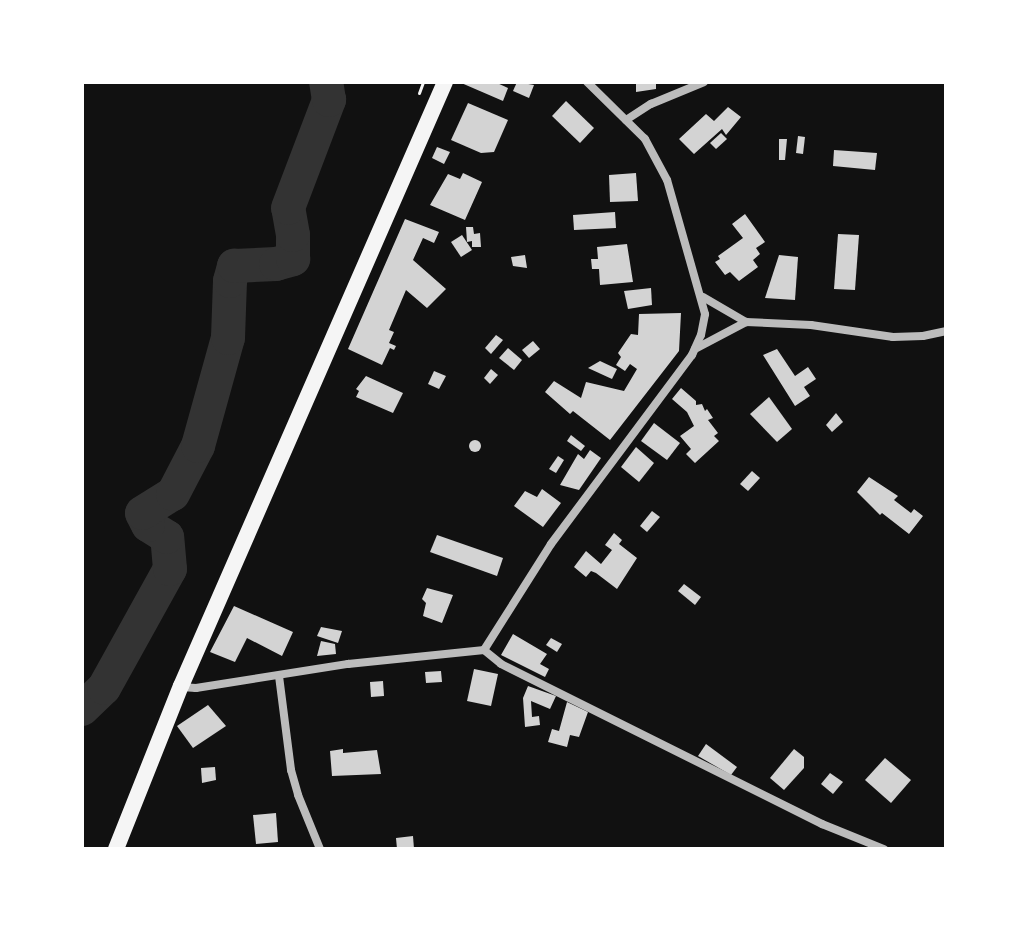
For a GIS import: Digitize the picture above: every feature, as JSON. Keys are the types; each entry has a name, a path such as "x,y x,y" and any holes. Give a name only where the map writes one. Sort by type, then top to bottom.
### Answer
{"main road":[{"path":"116,849 181,686 445,82"}],"street":[{"path":"484,650 551,544 695,349 705,314 703,297 655,152 587,82"},
{"path":"626,120 651,104 704,82"},
{"path":"703,297 746,322 811,325 893,337 946,331"},
{"path":"695,349 746,322"},
{"path":"181,686 196,688 348,664 484,650 501,664 780,803 884,849"},
{"path":"279,676 291,770 320,849"}],"building":[{"path":"459,82 495,82 508,88 503,101"},
{"path":"517,82 534,85 529,98 513,91"},
{"path":"636,82 656,82 656,89 636,92"},
{"path":"566,101 594,128 580,143 552,116"},
{"path":"468,103 508,120 494,152 481,153 451,140"},
{"path":"728,107 741,117 726,135 722,129 694,154 679,139 706,114 714,121"},
{"path":"721,133 727,139 716,149 710,143"},
{"path":"798,136 805,137 803,154 796,153"},
{"path":"779,139 787,139 785,160 779,160"},
{"path":"437,147 450,152 444,164 432,158"},
{"path":"834,150 877,153 875,170 833,166"},
{"path":"463,173 482,182 465,220 430,205 448,174 460,179"},
{"path":"636,173 638,201 610,202 609,175"},
{"path":"615,212 616,228 574,230 573,215"},
{"path":"745,214 765,242 756,248 760,254 753,260 758,267 739,281 730,272 725,275 715,262 720,259 718,256 743,238 732,224"},
{"path":"405,219 439,232 434,243 423,238 413,260 446,289 427,308 406,290 389,330 394,332 389,343 396,346 394,350 390,348 382,365 348,349"},
{"path":"466,227 473,227 474,234 480,233 481,247 472,247 472,241 467,242"},
{"path":"838,234 859,235 855,290 834,289"},
{"path":"462,235 472,250 461,257 451,242"},
{"path":"627,244 633,282 600,285 599,269 592,269 591,259 598,259 597,247"},
{"path":"525,255 527,268 513,266 511,257"},
{"path":"779,255 798,257 795,300 765,298"},
{"path":"651,288 652,305 628,309 624,291"},
{"path":"681,313 679,351 610,440 573,411 570,414 545,392 554,381 581,398 586,382 624,391 637,369 630,364 625,371 616,365 621,357 618,353 631,334 638,335 639,314"},
{"path":"496,335 503,340 491,354 485,348"},
{"path":"533,341 540,349 529,358 522,350"},
{"path":"508,348 522,360 514,370 499,358"},
{"path":"777,349 795,376 808,367 816,379 804,387 810,396 795,406 763,355"},
{"path":"600,361 617,369 612,379 588,368"},
{"path":"491,369 498,375 490,384 484,378"},
{"path":"434,371 446,376 439,389 428,384"},
{"path":"366,376 403,393 393,413 356,397 359,391 356,389"},
{"path":"681,388 696,401 696,405 702,404 705,411 707,409 713,418 708,420 718,433 714,436 719,441 695,463 686,454 691,449 680,436 694,426 687,412 672,399"},
{"path":"769,397 792,429 777,442 750,414"},
{"path":"836,413 843,422 832,432 826,425"},
{"path":"654,423 680,443 667,460 641,441"},
{"path":"571,435 585,446 581,451 567,441"},
{"path":"475,440 481,446 475,452 469,446"},
{"path":"636,447 654,463 639,482 621,467"},
{"path":"590,450 601,458 579,490 560,485 578,454 584,459"},
{"path":"558,456 564,460 556,473 549,469"},
{"path":"752,471 760,478 748,491 740,484"},
{"path":"869,477 898,496 894,500 911,513 914,509 923,516 909,534 882,513 880,515 857,492"},
{"path":"542,489 561,503 543,527 514,506 525,491 537,497"},
{"path":"652,511 660,517 647,532 640,526"},
{"path":"614,533 622,540 619,544 637,558 617,589 596,573 591,571 586,577 574,567 586,551 601,564 612,550 605,545"},
{"path":"437,535 503,558 497,576 430,552"},
{"path":"684,584 701,597 695,605 678,591"},
{"path":"427,588 453,595 442,623 423,616 426,603 422,599"},
{"path":"234,606 293,632 282,656 247,638 235,662 210,652"},
{"path":"321,627 342,631 338,643 317,636"},
{"path":"513,634 547,654 540,664 549,669 545,677 501,655"},
{"path":"551,638 562,644 557,652 546,645"},
{"path":"321,641 335,644 336,654 317,656"},
{"path":"474,669 498,674 491,706 467,701"},
{"path":"441,671 442,682 426,683 425,672"},
{"path":"383,681 384,696 371,697 370,682"},
{"path":"528,686 556,696 550,709 531,701 532,717 539,716 540,725 525,727 523,698"},
{"path":"567,702 588,712 579,737 570,735 567,747 548,742 552,729 559,731"},
{"path":"208,705 226,726 193,748 177,726"},
{"path":"706,744 737,767 731,775 698,756"},
{"path":"343,749 343,753 377,750 381,774 332,776 330,751"},
{"path":"794,749 804,757 804,768 784,790 770,778"},
{"path":"885,758 911,780 891,803 865,780"},
{"path":"215,767 216,780 202,783 201,768"},
{"path":"830,773 843,782 833,794 821,784"},
{"path":"276,813 278,842 256,844 253,815"},
{"path":"413,836 414,849 397,849 396,838"}],"waterway":[{"path":"82,709 104,688 170,569 167,537 148,525 142,513 173,494 198,446 228,338 230,281 234,266 276,264 293,259 288,208 329,100 326,82"}]}
